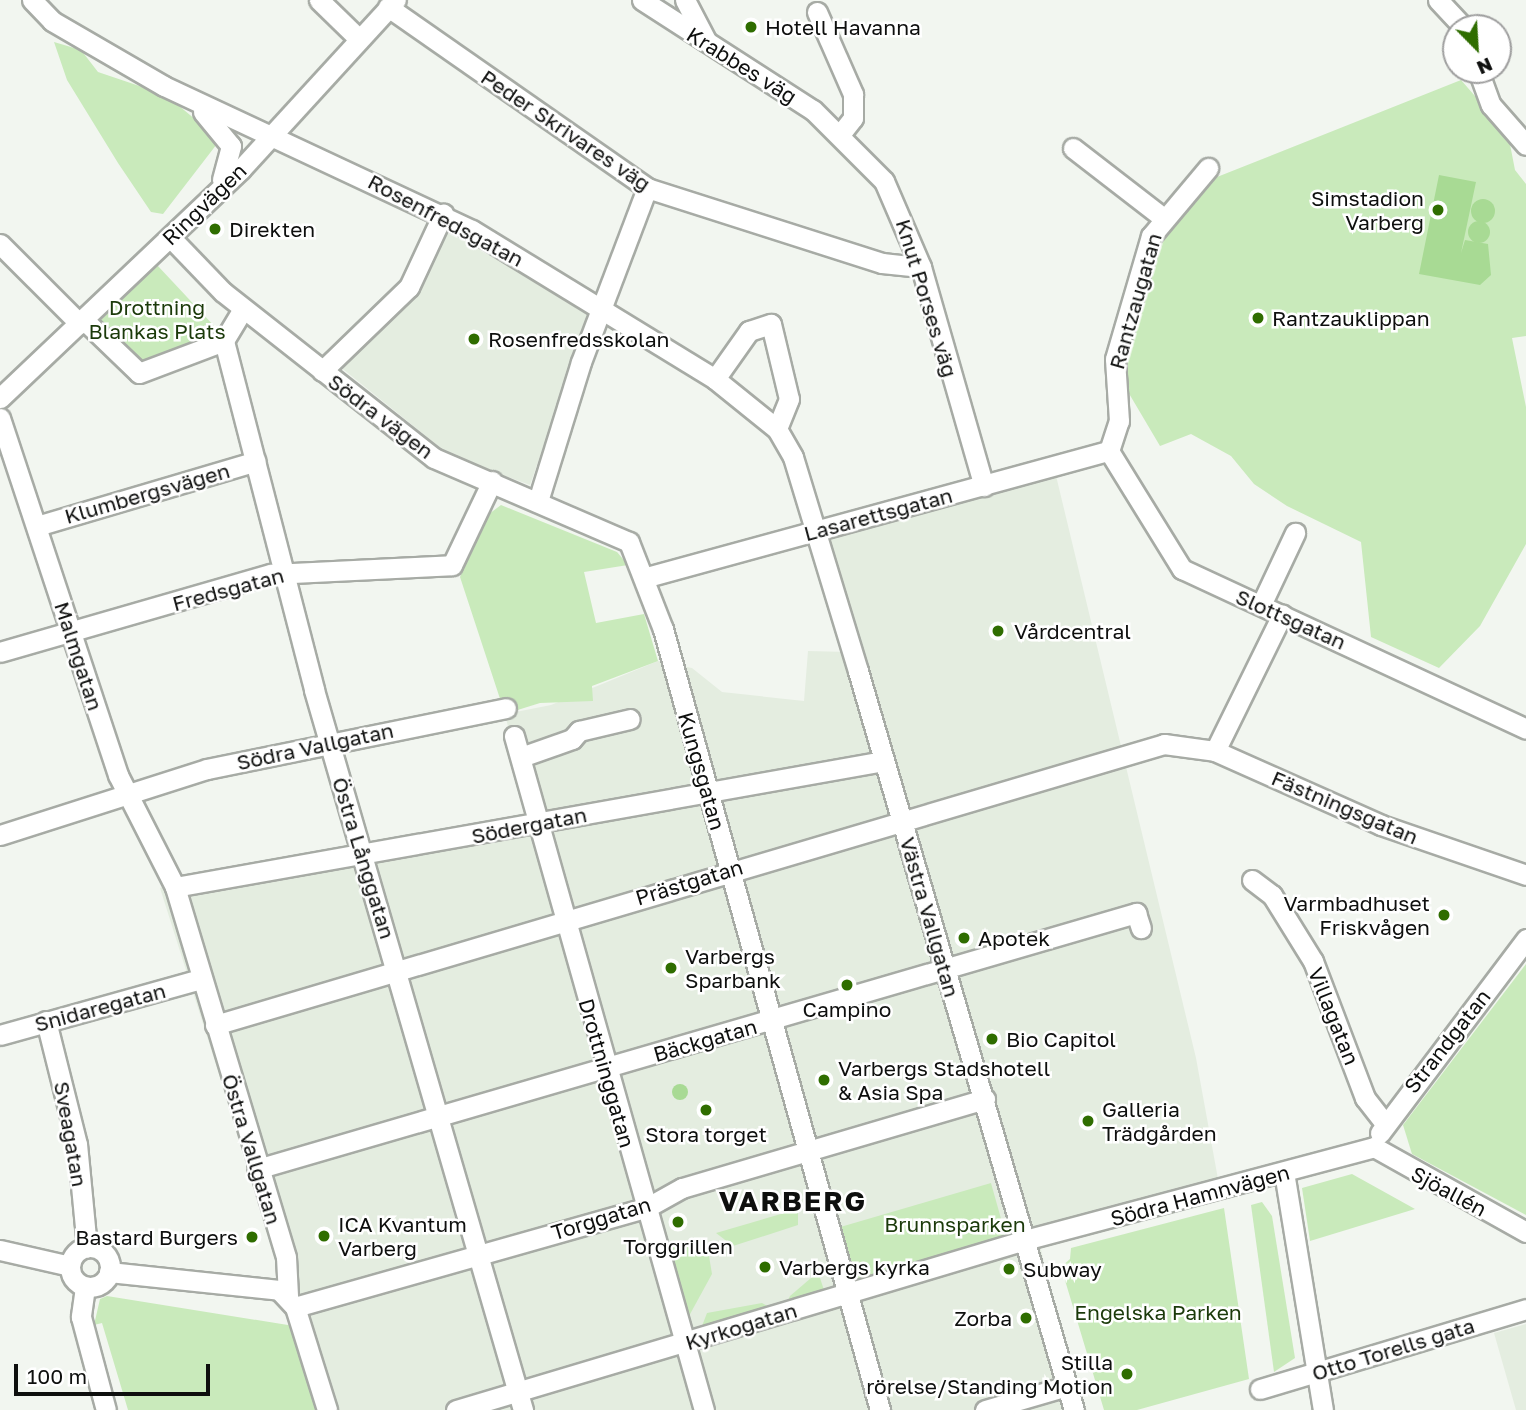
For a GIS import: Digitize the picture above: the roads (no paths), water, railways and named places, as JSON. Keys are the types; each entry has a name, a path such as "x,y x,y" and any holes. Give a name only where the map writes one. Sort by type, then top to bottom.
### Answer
{"street":[{"name":"Rosenfredsgatan","path":"32,0 52,20 164,86 443,214 715,379 777,429"},
{"path":"319,0 357,37"},
{"name":"Krabbes väg","path":"642,0 842,132"},
{"path":"685,0 707,43"},
{"path":"1438,0 1451,14"},
{"name":"Ringvägen","path":"0,398 214,194 270,136 357,37 392,3"},
{"name":"Peder Skrivares väg","path":"392,3 647,188 882,263 921,267"},
{"path":"817,12 853,94 853,118 842,132"},
{"path":"1483,84 1491,105 1526,145"},
{"name":"Rosenfredsgatan","path":"164,86 227,134 232,157 214,194"},
{"name":"Knut Porses väg","path":"842,132 893,195 921,267 984,486"},
{"path":"1073,148 1161,216"},
{"name":"Rantzaugatan","path":"1109,451 1119,421 1115,359 1161,216 1208,168"},
{"path":"538,500 600,307 647,188"},
{"path":"322,371 408,287 443,214"},
{"name":"Södra vägen","path":"170,237 243,309 435,458 619,533 647,577"},
{"path":"0,244 139,373 224,341 243,309"},
{"path":"715,379 749,331 771,324 789,399 777,429"},
{"name":"Östra Långgatan","path":"224,341 362,856 398,970 521,1401"},
{"name":"Malmgatan","path":"0,418 126,792 175,887"},
{"name":"Västra Vallgatan","path":"777,429 793,457 985,1099 1074,1410"},
{"name":"Lasarettsgatan","path":"647,577 984,486 1088,461 1109,451"},
{"name":"Slottsgatan","path":"1109,451 1182,569 1526,729"},
{"name":"Klumbergsvägen","path":"37,526 256,461"},
{"name":"Fredsgatan","path":"0,652 288,572 452,565 492,481"},
{"path":"1261,605 1295,533"},
{"name":"Kungsgatan","path":"647,577 880,1410"},
{"path":"1215,751 1282,615"},
{"name":"Södra Vallgatan","path":"0,835 126,792 330,740 506,708"},
{"path":"520,757 572,739 579,730 630,719"},
{"name":"Drottninggatan","path":"514,736 562,920 704,1410"},
{"name":"Fästningsgatan","path":"1164,744 1215,751 1381,825 1526,875"},
{"name":"Prästgatan","path":"215,1025 900,817 1164,744"},
{"name":"Södergatan","path":"175,887 362,856 883,761"},
{"name":"Villagatan","path":"1252,880 1272,895 1312,961 1365,1098 1385,1124"},
{"name":"Östra Vallgatan","path":"175,887 257,1169 286,1257 291,1302 327,1410"},
{"name":"Bäckgatan","path":"257,1169 771,1021 1136,912 1141,928"},
{"name":"Strandgatan","path":"1374,1147 1385,1124 1526,939"},
{"name":"Snidaregatan","path":"0,1035 201,979"},
{"name":"Sveagatan","path":"46,1021 77,1144 87,1248"},
{"name":"Torggatan","path":"291,1302 646,1208 682,1188 985,1099"},
{"name":"Södra Hamnvägen","path":"1025,1240 1374,1147"},
{"name":"Sjöallén","path":"1374,1147 1526,1232"},
{"path":"1284,1172 1315,1373 1324,1410"},
{"name":"Kyrkogatan","path":"456,1410 521,1401 685,1343 1025,1240"},
{"path":"70,1266 87,1248 106,1256 109,1272 98,1286 85,1287"},
{"path":"0,1250 70,1266 85,1287 82,1325 106,1410"},
{"path":"109,1272 267,1286 291,1302"},
{"name":"Otto Torells gata","path":"1260,1389 1526,1309"},
{"path":"985,1410 1067,1386"}],"place":[{"name":"Hotell Havanna","path":"751,27"},
{"name":"Simstadion Varberg","path":"1438,210"},
{"name":"Direkten","path":"215,229"},
{"name":"Rantzauklippan","path":"1258,318"},
{"name":"Rosenfredsskolan","path":"474,339"},
{"name":"Vårdcentral","path":"998,631"},
{"name":"Varmbadhuset Friskvågen","path":"1444,915"},
{"name":"Apotek","path":"964,938"},
{"name":"Varbergs Sparbank","path":"671,968"},
{"name":"Campino","path":"847,985"},
{"name":"Bio Capitol","path":"992,1039"},
{"name":"Varbergs Stadshotell & Asia Spa","path":"824,1080"},
{"name":"Stora torget","path":"706,1110"},
{"name":"Galleria Trädgården","path":"1088,1121"},
{"name":"Torggrillen","path":"678,1222"},
{"name":"ICA Kvantum Varberg","path":"324,1236"},
{"name":"Bastard Burgers","path":"252,1237"},
{"name":"Varbergs kyrka","path":"765,1267"},
{"name":"Subway","path":"1009,1269"},
{"name":"Zorba","path":"1026,1318"},
{"name":"Stilla rörelse/Standing Motion","path":"1127,1374"}],"district":[{"name":"VARBERG","path":"793,1201"}],"park label":[{"name":"Drottning Blankas Plats","path":"157,319"},
{"name":"Brunnsparken","path":"955,1224"},
{"name":"Engelska Parken","path":"1158,1312"}]}
